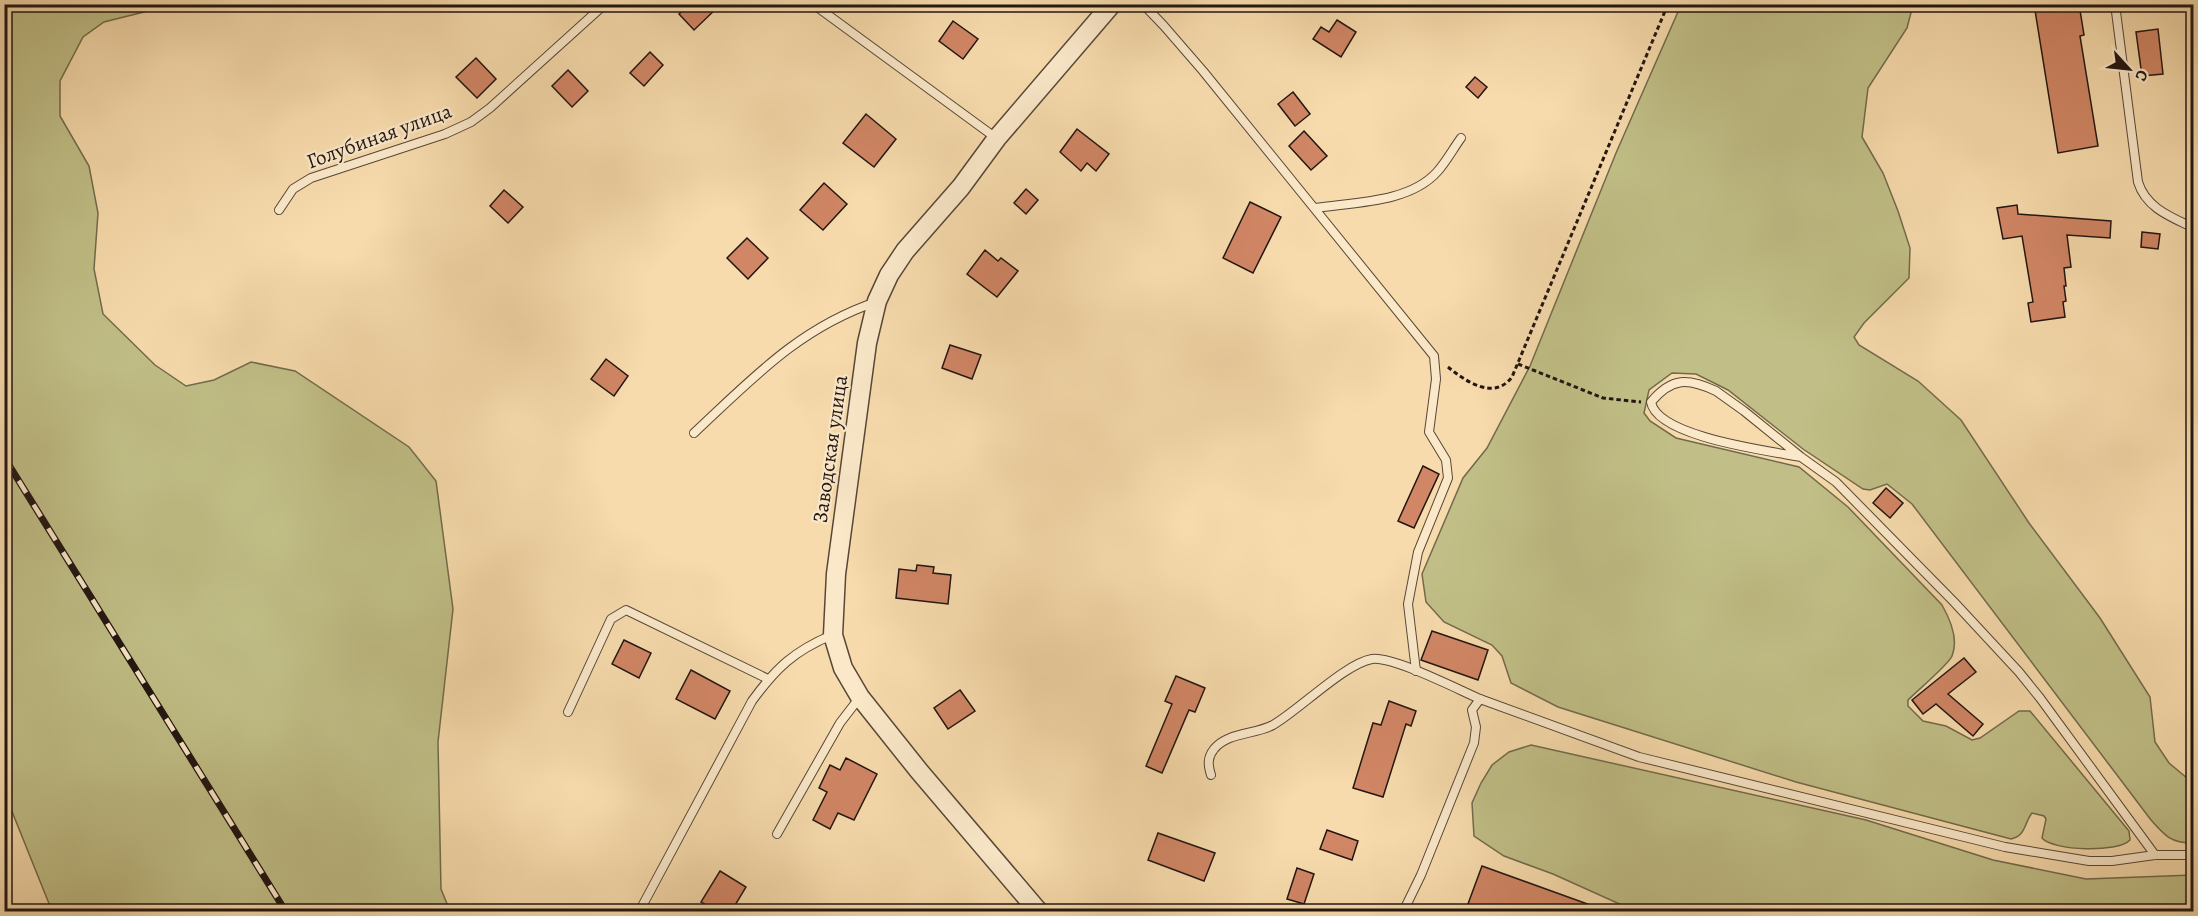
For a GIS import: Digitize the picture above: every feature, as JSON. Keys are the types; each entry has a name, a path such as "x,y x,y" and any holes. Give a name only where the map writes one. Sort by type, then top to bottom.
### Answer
{"street":[{"name":"Заводская улица","path":"1039,912 919,771 860,697 843,668 833,635 839,550 867,343 878,301 889,275 905,251 960,187 997,138 1112,4"}],"lane":[{"name":"Голубиная улица","path":"279,210 293,189 311,178 445,134 471,122 490,108 604,4"},
{"path":"813,4 997,138"},
{"path":"1143,4 1191,56 1434,356 1436,379 1429,432 1446,460 1448,478 1418,552 1407,604 1416,671"},
{"path":"2115,4 2141,193 2147,202 2193,228"},
{"path":"1315,208 1396,196 1414,188 1427,181 1437,171 1461,138"},
{"path":"694,433 802,337 822,324 878,301"},
{"path":"1801,458 1695,435 1662,419 1654,412 1651,402 1661,390 1679,382 1692,382 1706,386 1734,403 1848,493 2019,672 2155,855"},
{"path":"568,712 610,619 626,610 768,679"},
{"path":"639,912 752,701 768,679 793,655 833,635"},
{"path":"1211,775 1208,762 1213,750 1224,741 1271,726 1354,666 1374,659 1416,671 1480,699 1639,757 2005,847 2089,861 2112,861 2155,855 2193,855"},
{"path":"777,834 840,723 860,697"},
{"path":"1403,912 1421,875 1474,743 1476,727 1472,710 1480,699"}],"path":[{"path":"1434,356 1470,383 1486,388 1499,387 1508,382 1518,364 1668,4"},
{"path":"1518,364 1612,401 1651,402"}],"shaded area":[{"path":"4,5 172,5 104,22 83,37 60,81 60,116 89,166 98,213 94,269 103,314 155,365 186,386 214,380 251,362 295,371 409,447 436,481 453,609 438,742 441,889 450,911 52,911 9,804 4,751"},
{"path":"1681,5 1913,5 1907,28 1868,88 1862,137 1883,173 1898,211 1910,248 1909,278 1864,323 1854,337 1859,345 1918,381 1961,420 2029,523 2100,618 2150,697 2155,742 2169,763 2193,783 2193,843 2179,842 2169,838 2151,820 1912,504 1887,484 1870,490 1863,489 1803,449 1728,390 1696,374 1672,373 1649,390 1644,413 1650,421 1676,438 1799,467 1848,507 1942,605 1951,623 1954,636 1952,656 1908,700 1908,706 1923,721 1946,726 1972,740 1980,738 2019,711 2030,711 2129,831 2130,840 2113,847 2100,849 2059,846 2042,838 2046,819 2044,816 2032,813 2022,832 2011,839 1796,782 1558,707 1511,683 1502,656 1492,645 1444,622 1426,602 1422,574 1463,478 1487,448 1530,366 1616,153"},
{"path":"1531,745 1866,820 1993,860 2086,879 2193,875 2193,911 1635,911 1553,874 1504,856 1474,836 1472,803 1492,765 1509,752"}],"building":[{"path":"689,4 721,4 694,30 679,14"},
{"path":"2034,4 2079,4 2084,35 2080,36 2098,146 2058,153"},
{"path":"1337,20 1356,32 1341,57 1313,39 1321,27 1329,32"},
{"path":"953,21 978,39 963,59 939,41"},
{"path":"2158,29 2163,74 2142,76 2136,32"},
{"path":"650,52 663,65 644,86 630,73"},
{"path":"476,58 496,79 477,98 456,77"},
{"path":"568,70 588,91 572,107 552,86"},
{"path":"1475,77 1487,87 1478,98 1466,87"},
{"path":"1293,92 1310,114 1295,126 1278,104"},
{"path":"866,114 896,139 874,167 843,143"},
{"path":"1077,129 1109,154 1096,171 1087,163 1081,171 1060,152"},
{"path":"1304,131 1327,156 1311,170 1289,146"},
{"path":"824,183 847,204 823,230 800,210"},
{"path":"1026,189 1038,200 1026,214 1014,203"},
{"path":"504,190 523,207 508,223 490,206"},
{"path":"1250,202 1281,217 1253,273 1223,258"},
{"path":"2017,205 2018,214 2111,221 2110,238 2067,235 2071,267 2064,268 2065,317 2031,322 2028,303 2033,302 2022,236 2003,239 1997,208"},
{"path":"2142,232 2160,234 2158,249 2141,247"},
{"path":"747,238 768,258 748,279 727,258"},
{"path":"985,250 998,261 1001,258 1018,271 997,297 967,274"},
{"path":"950,345 981,355 972,379 942,368"},
{"path":"606,359 628,376 614,396 591,379"},
{"path":"1423,466 1439,474 1414,528 1398,521"},
{"path":"1886,488 1903,503 1890,518 1873,503"},
{"path":"917,565 934,567 933,573 951,575 948,604 896,598 899,569 916,571"},
{"path":"1432,631 1488,650 1478,680 1421,660"},
{"path":"624,640 651,653 639,678 612,664"},
{"path":"1964,658 1976,672 1948,694 1983,724 1973,736 1936,704 1923,714 1912,700"},
{"path":"691,670 730,691 715,719 676,699"},
{"path":"1176,676 1205,688 1195,712 1189,710 1162,773 1146,766 1172,704 1165,701"},
{"path":"960,690 975,711 948,729 934,708"},
{"path":"1389,701 1416,711 1411,726 1406,724 1383,797 1353,788 1373,723 1381,725"},
{"path":"846,758 877,774 854,820 838,813 830,829 813,820 827,792 819,788 830,765 840,770"},
{"path":"1327,830 1358,841 1352,860 1320,849"},
{"path":"1158,833 1215,853 1204,881 1148,860"},
{"path":"1482,866 1604,910 1603,912 1465,912"},
{"path":"1297,868 1314,874 1304,904 1287,899"},
{"path":"720,871 746,887 731,912 717,912 701,902"}],"railway":[{"path":"4,457 286,912"}]}
